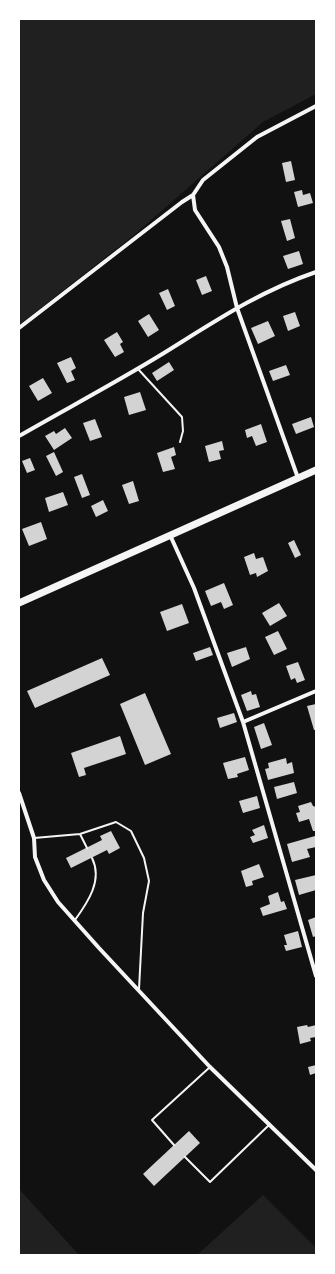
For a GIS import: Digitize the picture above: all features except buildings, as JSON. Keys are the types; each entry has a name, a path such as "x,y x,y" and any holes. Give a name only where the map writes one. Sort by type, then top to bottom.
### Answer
{"main road":[{"path":"19,603 316,470"}],"street":[{"path":"19,328 193,195 203,180 257,137 316,106"},
{"path":"193,195 195,210 219,247 227,267 237,308 298,478"},
{"path":"19,436 138,369 245,302 290,281 316,272"},
{"path":"170,535 194,588 243,722 316,976"},
{"path":"243,722 316,691"},
{"path":"19,793 34,838 35,857 44,880 58,902 210,1067 316,1170"}],"lane":[{"path":"138,369 182,417 183,431 180,442"},
{"path":"34,838 80,834 116,822 131,831 144,858 149,881 143,913 139,990"},
{"path":"80,834 87,848"},
{"path":"74,921 86,904 96,882 92,858"},
{"path":"174,1145 152,1120 210,1067"},
{"path":"185,1157 210,1182 269,1125"}],"shaded area":[{"path":"19,19 316,19 316,94 263,122 134,235 19,325"},
{"path":"19,1189 79,1255 19,1255"},
{"path":"263,1195 316,1248 316,1255 197,1255"}]}
